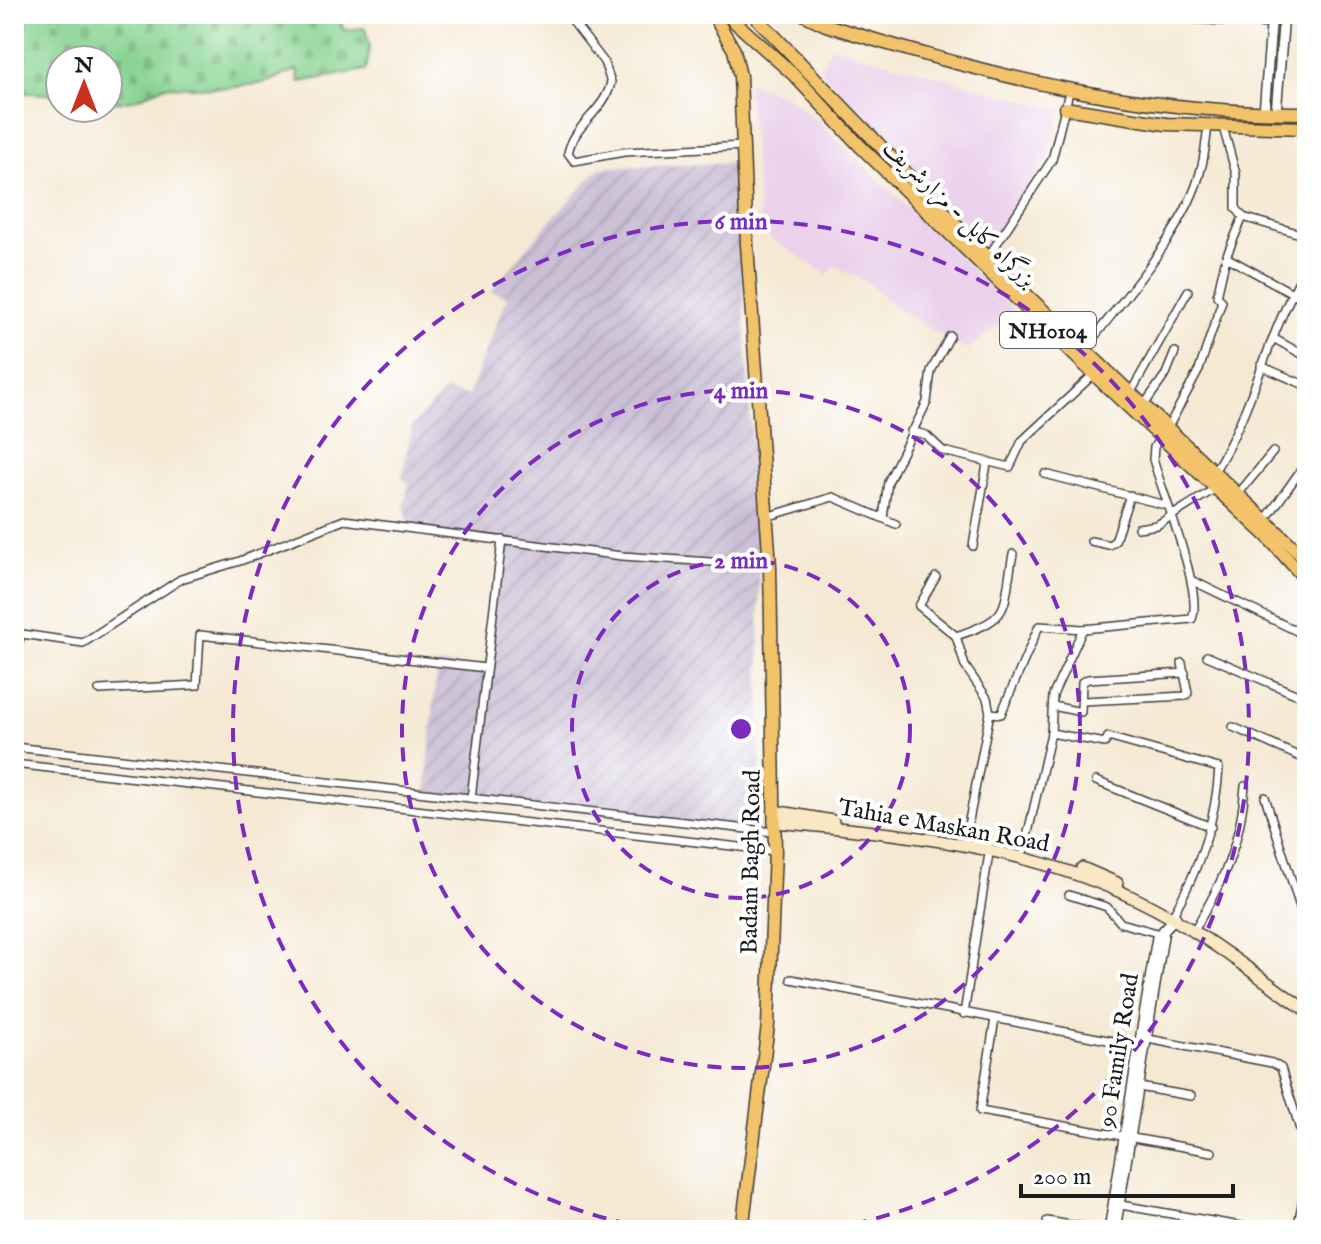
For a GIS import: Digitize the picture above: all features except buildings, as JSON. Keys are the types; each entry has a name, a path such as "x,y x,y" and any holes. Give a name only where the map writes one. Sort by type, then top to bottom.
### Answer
{"main road":[{"name":"Badam Bagh Road","path":"713,14 734,50 740,76 747,245 770,566 775,851 768,1025 742,1230"},
{"name":"بزرگراه کابل - مزارشریف","path":"726,14 793,74 871,157 1094,374 1164,433 1215,470 1307,560"},
{"name":"بزرگراه کابل - مزارشریف","path":"753,14 988,257 1144,405 1164,433 1307,581"},
{"path":"803,14 867,38 1069,92 1155,106 1307,113"},
{"path":"1065,108 1128,119 1208,126 1307,128"},
{"name":"Tahia e Maskan Road","path":"774,822 965,841 1065,869 1169,924 1196,927 1307,1002"},
{"name":"Tahia e Maskan Road","path":"774,822 1024,850 1096,873 1169,924 1307,1011"}],"street":[{"path":"567,14 604,62 611,82 605,98 570,144 568,153 574,161 624,152 744,152"},
{"path":"1116,14 1272,19 1270,113"},
{"path":"1270,113 1284,14"},
{"path":"988,257 1052,160 1069,92"},
{"path":"1085,349 1153,262 1176,222 1201,169 1208,126"},
{"path":"1223,127 1236,174 1236,208 1243,217 1307,236"},
{"path":"990,713 1001,714 1039,626 1083,629 1192,619 1196,606 1191,580 1165,505 1153,459 1154,447 1199,370 1222,301 1217,296 1226,257 1243,217"},
{"path":"1226,257 1307,301"},
{"path":"1215,470 1226,453 1273,338 1307,267"},
{"path":"1131,392 1188,291"},
{"path":"883,518 888,482 927,402 931,371 950,336"},
{"path":"1273,338 1307,357"},
{"path":"1144,405 1166,374 1175,352"},
{"path":"1261,366 1307,386"},
{"path":"911,431 926,435 943,451 987,464 1010,467 1022,441 1094,374"},
{"path":"1239,493 1273,452"},
{"path":"973,546 987,464"},
{"path":"1266,519 1301,470"},
{"path":"1045,474 1165,505"},
{"path":"1138,528 1157,525 1172,518 1216,488"},
{"path":"1091,541 1109,545 1115,541 1130,495"},
{"path":"766,517 833,497 896,524"},
{"path":"14,652 22,634 83,643 181,579 240,561 344,520 622,556 770,566"},
{"path":"471,798 502,540"},
{"path":"956,636 993,623 1001,615 1013,554"},
{"path":"936,577 919,606 956,636 965,666 987,698 990,713 965,841"},
{"path":"1191,580 1307,636"},
{"path":"1024,850 1051,733 1053,706 1061,673 1083,629"},
{"path":"99,690 197,685 200,635 486,668"},
{"path":"1207,656 1307,699"},
{"path":"1083,701 1186,696 1182,663"},
{"path":"1053,706 1081,712 1082,682 1088,679 1185,673"},
{"path":"1233,727 1307,760"},
{"path":"1051,733 1105,743 1108,737 1219,768 1211,827 1192,882 1169,924 1121,923 1107,907 1069,895"},
{"path":"14,747 471,798 774,822"},
{"path":"14,764 775,851"},
{"path":"1096,781 1211,827"},
{"path":"1196,927 1233,855 1242,826 1245,786"},
{"path":"1265,797 1307,929"},
{"path":"964,1014 990,848"},
{"name":"90 Family Road","path":"1109,1230 1128,1137 1142,1041 1169,924"},
{"path":"791,979 964,1014 1272,1063 1281,1068 1307,1152"},
{"path":"995,1019 980,1111 1212,1152"},
{"name":"90 Family Road","path":"1128,1137 1139,1087 1142,1041"},
{"path":"1139,1087 1191,1096"},
{"path":"1297,1230 1307,1178"},
{"path":"1116,1204 1263,1230"},
{"name":"90 Family Road","path":"1115,1230 1116,1204"},
{"path":"1047,1221 1101,1230"}],"shaded area":[{"path":"831,46 1061,111 1047,161 988,250 820,70"},
{"path":"747,82 789,98 809,113 1016,312 966,350 899,310 869,284 834,265 827,275 761,232"},
{"path":"736,163 759,572 761,836 426,793 437,664 486,669 501,540 411,528 404,506 409,483 402,479 412,427 445,390 468,396 507,296 491,292 543,229 600,168"},
{"path":"1138,1216 1226,1230 1136,1230"}],"green space":[{"path":"14,14 340,14 343,30 365,28 370,47 366,70 299,82 297,70 264,83 227,88 165,86 124,101 124,44 44,44 44,94 14,92"}]}
